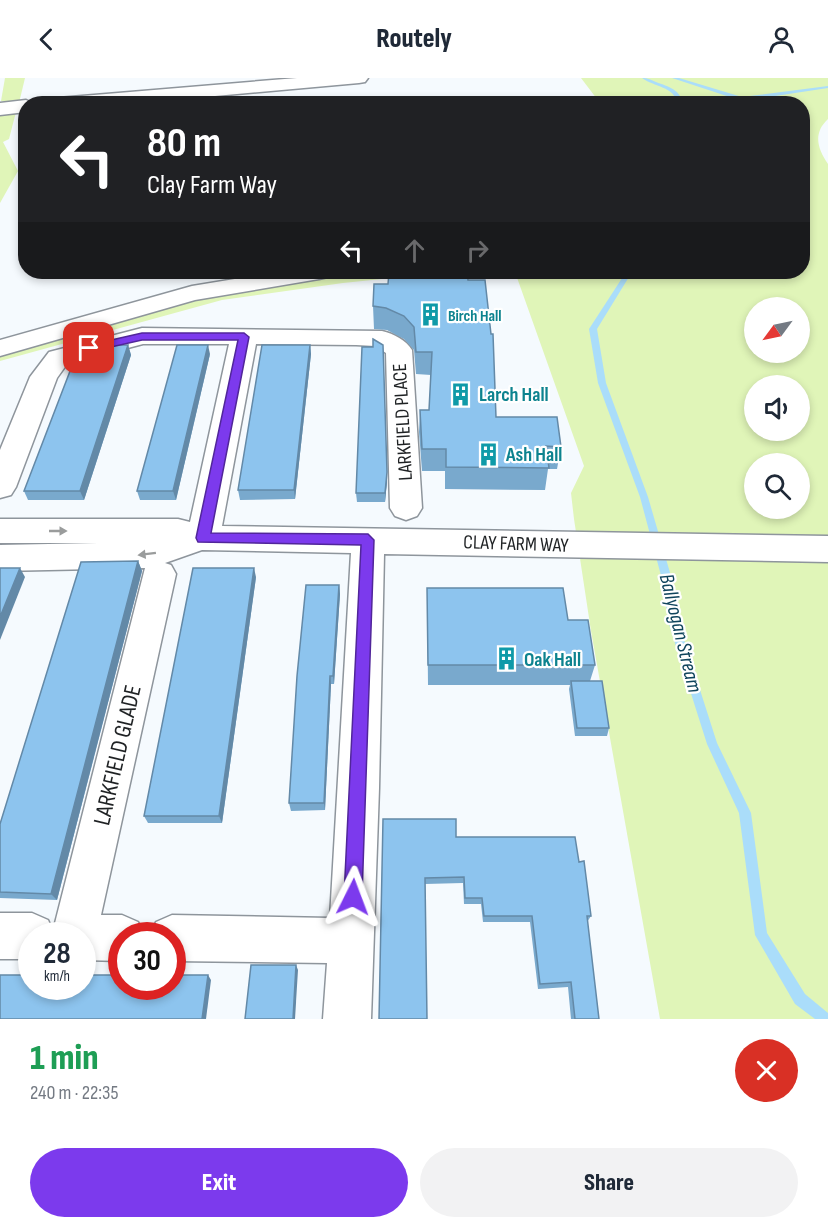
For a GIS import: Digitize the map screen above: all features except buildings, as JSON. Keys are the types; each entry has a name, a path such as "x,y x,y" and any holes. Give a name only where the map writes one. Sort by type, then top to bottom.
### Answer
{"street":[{"path":"128,96 242,83 363,84"},
{"path":"0,109 18,107"},
{"path":"0,348 192,293 277,279"},
{"name":"LARKFIELD PLACE","path":"0,487 44,377 58,358 142,336 382,339 399,350 406,508"},
{"path":"203,538 244,337"},
{"name":"CLAY FARM WAY","path":"0,531 178,531 203,538 828,549"},
{"name":"CLAY FARM WAY","path":"0,558 150,555 203,538"},
{"path":"347,1019 368,540"},
{"name":"LARKFIELD GLADE","path":"77,922 159,574"},
{"path":"0,936 18,936"},
{"path":"186,938 351,941"}],"green space":[{"path":"5,78 25,78 21,96 18,96 18,103 1,101"},
{"path":"581,78 828,78 828,119 820,130 818,141 828,164 828,1019 660,1019 591,631 571,493 584,466 517,279 810,279 810,96 595,96"},
{"path":"16,112 9,139 3,142 18,171 0,203 0,115"},
{"path":"295,279 382,279 222,300 0,361 0,352 258,284"}],"waterway":[{"name":"Ballyogan Stream","path":"644,78 672,90 678,96"},
{"path":"674,78 732,96"},
{"path":"764,96 828,87"},
{"name":"Ballyogan Stream","path":"625,279 593,329 602,383 644,497 668,583 673,621 712,744 745,813 761,935 800,999 825,1019"}],"place":[{"name":"Birch Hall","path":"430,315"},
{"name":"Larch Hall","path":"461,394"},
{"name":"Ash Hall","path":"488,454"},
{"name":"Oak Hall","path":"506,659"}],"route":[{"path":"89,348 142,336 244,337 203,538 368,540 353,897"}]}
